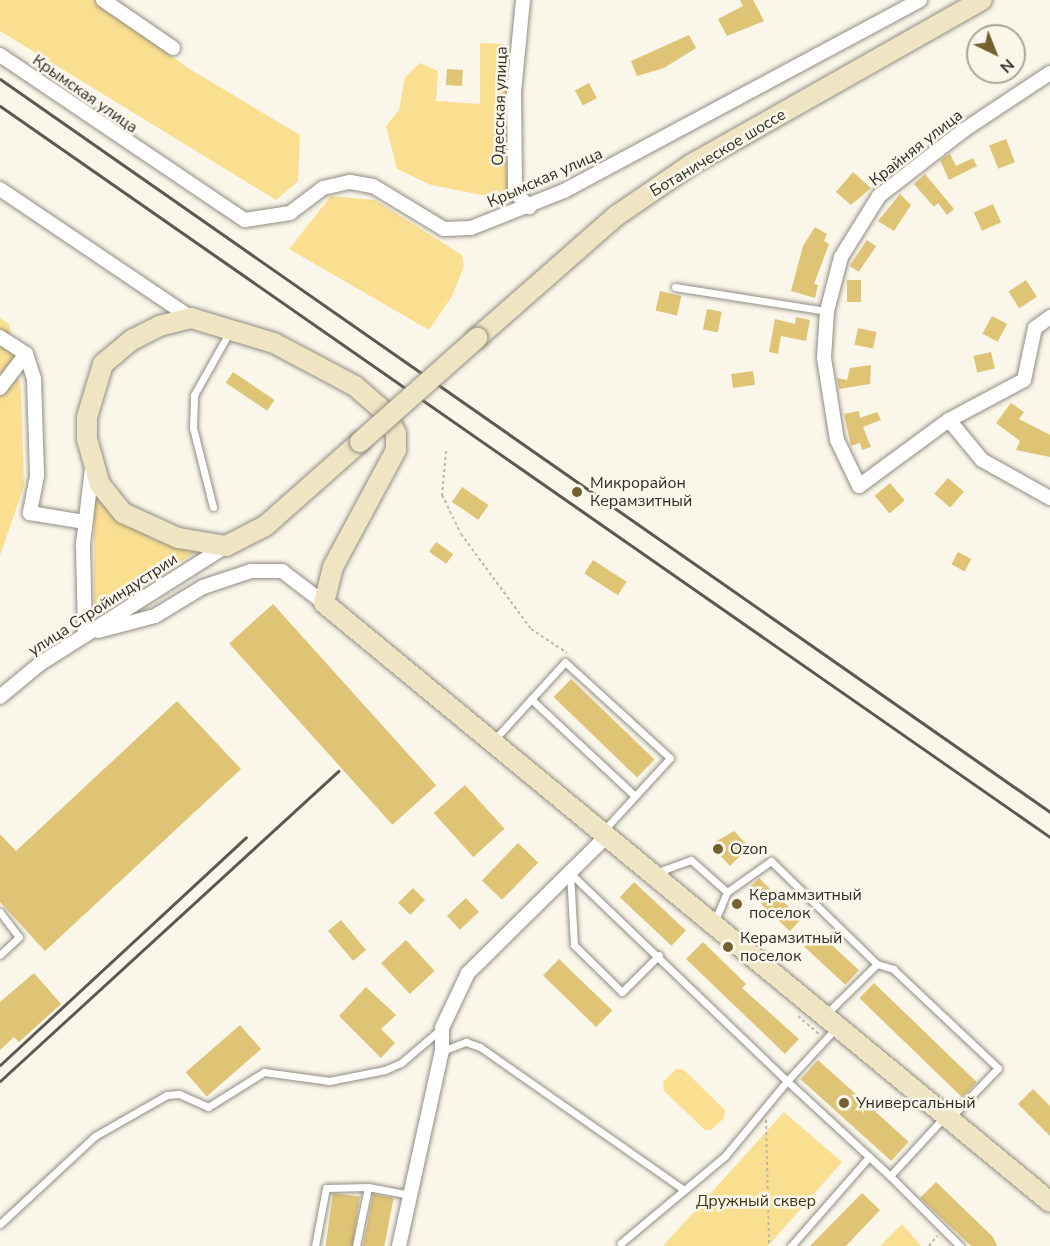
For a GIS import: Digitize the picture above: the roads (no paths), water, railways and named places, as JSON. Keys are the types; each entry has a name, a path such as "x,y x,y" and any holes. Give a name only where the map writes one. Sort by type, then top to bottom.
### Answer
{"street":[{"name":"Одесская улица","path":"524,0 514,91 514,182 515,192 529,207"},
{"name":"Крымская улица","path":"0,55 245,220 290,213 323,188 350,182 374,186 444,229 471,228 529,207 754,93 920,0"},
{"name":"Ботаническое шоссе","path":"226,546 265,526 616,216 692,164 982,0"},
{"path":"108,1 174,48"},
{"name":"Крайняя улица","path":"949,420 859,486 837,440 824,358 828,311 841,257 879,196 964,130 1050,73"},
{"path":"0,189 191,318 232,328 274,343 355,386 384,411 396,434 390,468 333,567 324,603"},
{"path":"1050,317 1035,328 1024,380 949,420 982,460 1050,498"},
{"path":"191,318 159,326 132,340 103,364 87,417 92,463 85,522 85,634 155,616 203,588 251,571 282,571 604,830 1050,1202"},
{"path":"0,337 26,354 34,379 37,476 30,513 85,522"},
{"path":"0,388 26,354"},
{"path":"92,463 100,485 123,513 178,538 226,546"},
{"name":"улица Стройиндустрии","path":"0,697 85,634 226,546"},
{"path":"399,1246 442,1051 442,1028 468,973 600,843 604,830"}],"lane":[{"path":"675,287 828,311"},
{"path":"213,507 193,428 194,395 232,328"},
{"path":"493,740 564,662 670,758 604,830"},
{"path":"531,699 635,796"},
{"path":"655,873 691,860 727,892"},
{"path":"714,923 727,892 771,861 877,964 893,969 998,1068 890,1176"},
{"path":"570,873 574,945 622,992 659,955"},
{"path":"570,873 659,955 960,1246"},
{"path":"0,912 19,937 0,955"},
{"path":"621,1243 725,1156 787,1081 877,964"},
{"path":"0,1224 95,1136 167,1095 178,1094 208,1107 264,1072 329,1081 385,1070 401,1064 442,1028"},
{"path":"442,1051 466,1042 480,1047 683,1189"},
{"path":"791,1246 869,1157"},
{"path":"315,1246 326,1188 368,1187 410,1195"},
{"path":"356,1246 368,1187"}],"railway":[{"path":"0,79 1050,812"},
{"path":"0,106 1050,837"},
{"path":"0,1081 338,771"},
{"path":"0,1065 246,837"}],"place":[{"name":"Микрорайон Керамзитный","path":"577,492"},
{"name":"Ozon","path":"718,849"},
{"name":"Кераммзитный поселок","path":"737,904"},
{"name":"Керамзитный поселок","path":"728,947"},
{"name":"Универсальный","path":"844,1103"}],"park label":[{"name":"Дружный сквер","path":"756,1201"}]}
